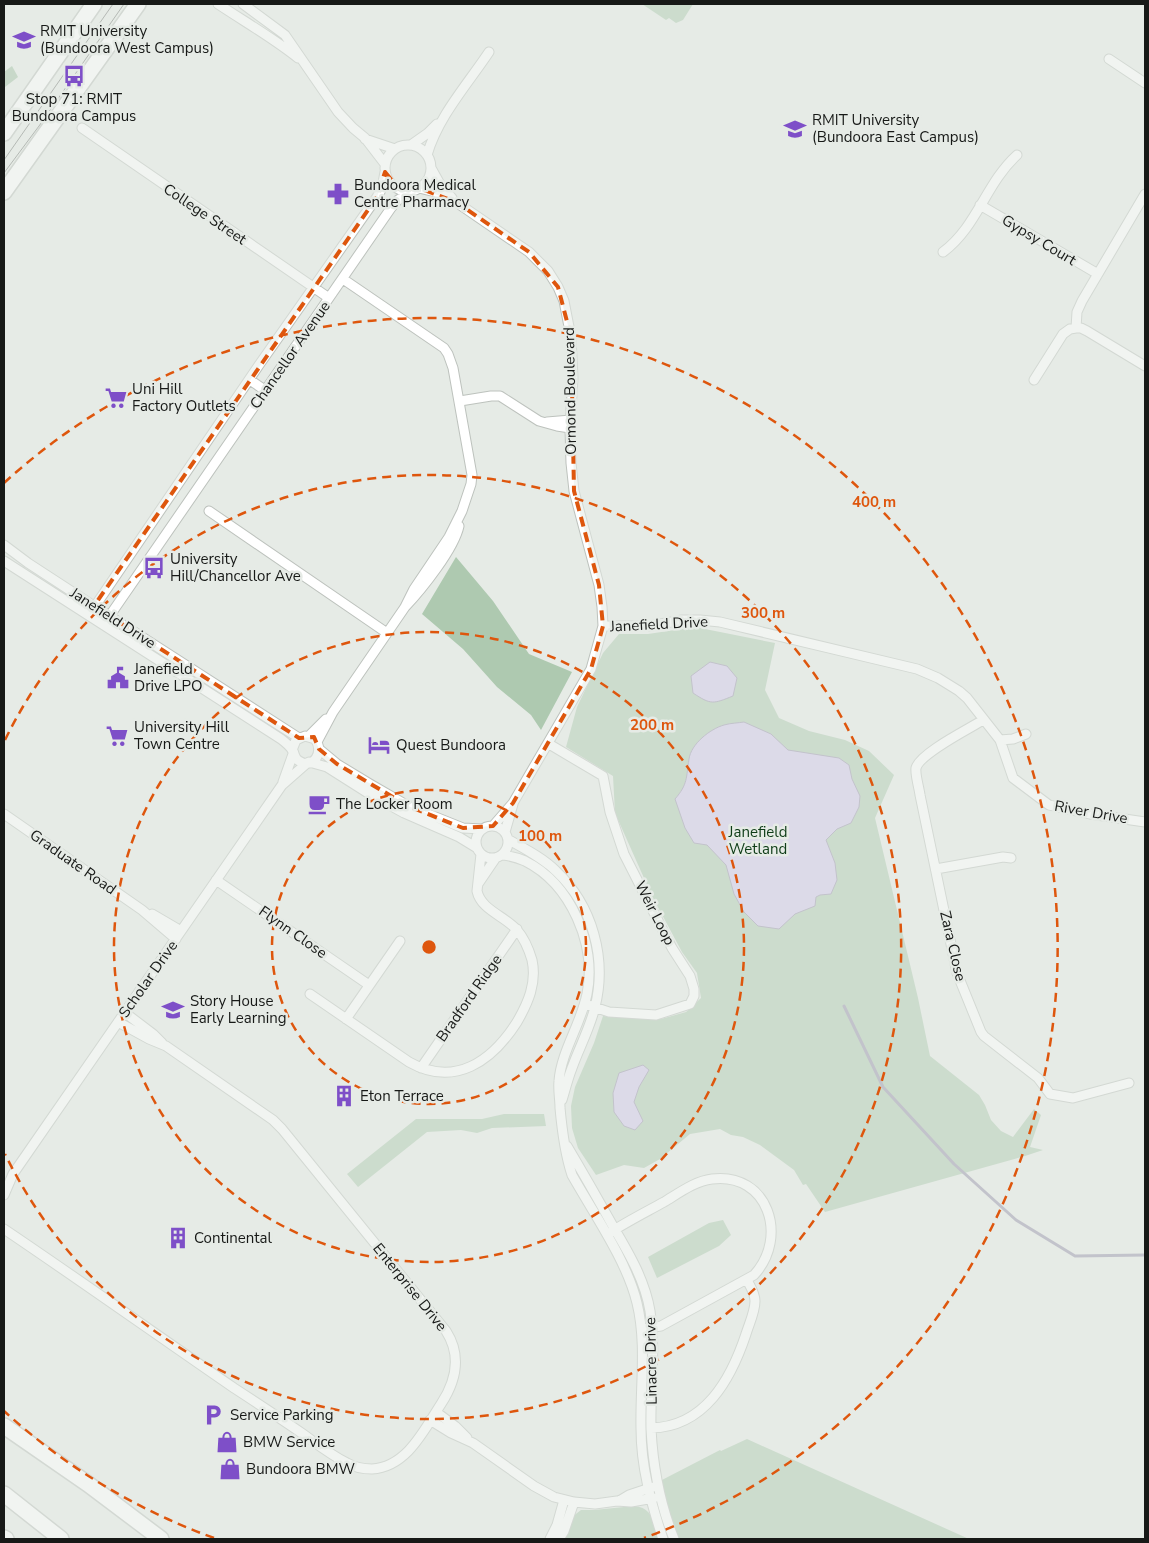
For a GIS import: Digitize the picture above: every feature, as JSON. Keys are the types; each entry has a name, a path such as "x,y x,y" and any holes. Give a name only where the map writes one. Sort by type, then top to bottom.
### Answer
{"highway":[{"path":"4,133 94,4"},
{"path":"4,192 138,4"},
{"path":"4,1426 74,1474 161,1539"},
{"path":"4,1494 61,1539"}],"street":[{"path":"218,4 280,44 302,61"},
{"path":"243,4 285,35 338,112 365,138 385,168 392,185 406,191 416,189 426,182 430,176 431,168 427,155 430,145 443,118 489,52"},
{"path":"1109,59 1145,83"},
{"path":"411,145 428,133 443,118"},
{"name":"College Street","path":"82,128 329,298"},
{"path":"365,138 395,149"},
{"path":"385,168 390,153 405,145 417,147 427,155"},
{"path":"943,252 961,235 1002,170 1017,155"},
{"name":"Chancellor Avenue","path":"89,615 377,197 382,188 385,168"},
{"name":"Ormond Boulevard","path":"431,168 441,186 456,202"},
{"name":"Chancellor Avenue","path":"104,624 391,208 398,200 416,189"},
{"name":"Ormond Boulevard","path":"416,189 435,192 456,202 529,252 548,271 564,301 571,337 571,463 574,492 599,585 603,626"},
{"path":"1076,328 1079,306 1145,194"},
{"name":"Gypsy Court","path":"980,205 1098,274"},
{"path":"308,763 316,758 318,745 333,712 406,607 414,589 449,537 462,511 472,475 451,361 444,348 343,279"},
{"path":"1034,380 1063,334 1076,328 1087,331 1145,366"},
{"path":"250,380 266,391"},
{"path":"460,402 500,396 509,400 535,419 556,426 571,424"},
{"path":"209,510 387,633"},
{"name":"Janefield Drive","path":"4,545 94,606 304,737"},
{"name":"Janefield Drive","path":"4,561 281,739 293,752"},
{"name":"Janefield Drive","path":"493,826 513,803 591,670 603,626 650,626 682,620 720,622 909,667 938,678 966,698 1000,740 1004,753"},
{"path":"333,712 304,737 294,743 293,752 297,760 327,767 404,813 459,837 485,857 499,857"},
{"name":"Zara Close","path":"983,720 929,753 916,769 957,973 977,1024 984,1036 1038,1078 1050,1094 1073,1098 1129,1083"},
{"path":"1000,740 1026,734"},
{"path":"304,737 318,745 337,764 408,806 463,828 482,829 493,826 501,829 507,836 508,848 477,886"},
{"name":"Weir Loop","path":"549,744 603,776 610,812 624,854 672,948 690,976 694,989 694,996 690,1004 656,1015 609,1012 585,1004"},
{"name":"Scholar Drive","path":"282,785 293,752"},
{"name":"River Drive","path":"1004,753 1014,778 1048,805 1090,814 1145,822"},
{"name":"Scholar Drive","path":"4,1183 13,1174 282,785 308,763"},
{"name":"Janefield Drive","path":"507,836 513,803"},
{"name":"Graduate Road","path":"4,814 142,910 176,939"},
{"path":"310,994 409,1062 421,1068 452,1072 469,1068 490,1055 513,1028 527,1004 533,984 530,954 517,929 482,903 478,896 479,851 477,838 482,829"},
{"name":"Linacre Drive","path":"507,836 556,870 574,891 593,928 598,953 600,974 595,1007 568,1077 560,1106"},
{"name":"Linacre Drive","path":"499,857 520,859 535,867 555,885 570,906 581,927 588,954 589,982 585,1004 560,1073 558,1093 562,1130 572,1175 630,1280 637,1304 642,1329 640,1429 643,1462 650,1498 663,1539"},
{"path":"936,869 1003,857 1011,858"},
{"name":"Flynn Close","path":"216,880 369,985"},
{"name":"Graduate Road","path":"142,910 181,931"},
{"name":"Bradford Ridge","path":"421,1068 517,929"},
{"path":"346,1019 400,941"},
{"name":"Enterprise Drive","path":"4,1230 349,1465 373,1469 396,1462 407,1453 451,1388 456,1372 456,1356 451,1339 439,1321 282,1129 273,1120 166,1046 124,1012"},
{"name":"Enterprise Drive","path":"118,1022 166,1046"},
{"name":"Linacre Drive","path":"565,1141 641,1277 649,1304 652,1328 651,1428 655,1472 667,1521 674,1539"},
{"name":"Scholar Drive","path":"4,1195 13,1174"},
{"path":"606,1235 700,1182 713,1179 736,1182 750,1189 761,1199 768,1210 772,1223 771,1240 766,1257 759,1270 747,1280 661,1326 642,1329"},
{"path":"651,1428 669,1426 688,1418 706,1405 725,1383 743,1342 755,1305 755,1296 747,1280"},
{"path":"433,1416 455,1426 473,1443 539,1489 564,1500 595,1504 618,1501 632,1502 660,1496"},
{"path":"618,1501 658,1485"},
{"path":"550,1539 557,1525 564,1500"},
{"path":"559,1539 564,1531 574,1502"}],"highlighted area":[{"path":"385,172 399,189 419,188 456,202 529,252 558,287 571,337 574,491 599,585 603,626 591,669 513,803 493,826 463,828 408,806 337,764 319,749 314,737 299,738 94,606 377,197"}],"green space":[{"path":"642,4 693,4 683,20 676,23 669,18 666,20"},
{"path":"12,66 18,77 5,87 4,72"},
{"path":"456,557 493,601 529,654 572,672 541,730 531,715 497,687 463,649 422,614"},
{"name":"Janefield Wetland","path":"695,627 775,643 765,690 779,718 809,731 845,740 869,751 894,775 875,818 930,1056 979,1095 991,1120 1001,1131 1013,1137 1034,1109 1041,1115 1030,1147 1043,1150 825,1212 806,1184 803,1185 794,1170 760,1145 720,1129 690,1134 660,1159 644,1168 624,1165 596,1175 578,1148 572,1128 571,1106 575,1087 594,1043 603,1016 661,1019 686,1012 701,998 697,973 682,952 652,896 615,813 613,776 566,747 577,707 603,653 619,634 648,634"},
{"path":"504,1114 544,1114 546,1126 492,1128 477,1133 461,1130 427,1132 358,1187 347,1174 416,1119 482,1119"},
{"path":"723,1220 731,1235 719,1246 657,1278 648,1257 709,1223"},
{"path":"747,1439 969,1539 678,1539 670,1521 660,1481 720,1450"},
{"path":"640,1507 649,1513 655,1523 660,1539 563,1539 572,1517 581,1510"}],"shaded area":[{"path":"710,662 727,666 737,678 733,696 721,701 712,702 704,700 693,693 691,676"},
{"path":"744,722 771,734 788,750 839,758 849,765 852,779 860,796 859,807 851,823 837,829 826,840 835,863 837,880 831,894 816,897 815,906 795,914 779,929 758,926 744,912 734,894 726,865 707,845 694,843 685,828 675,799 684,785 689,759 697,743 719,727"},
{"path":"643,1065 649,1070 639,1087 634,1102 643,1121 635,1130 624,1126 614,1112 613,1093 619,1073"}],"waterway":[{"path":"844,1006 883,1087 954,1164 1016,1220 1075,1256 1145,1255"}],"tram line":[{"path":"4,160 113,4"},
{"path":"4,173 124,4"}],"place":[{"name":"RMIT University (Bundoora West Campus)","path":"24,40"},
{"name":"Stop 71: RMIT Bundoora Campus","path":"74,76"},
{"name":"RMIT University (Bundoora East Campus)","path":"795,129"},
{"name":"Bundoora Medical Centre Pharmacy","path":"338,194"},
{"name":"Uni Hill Factory Outlets","path":"116,398"},
{"name":"University Hill/Chancellor Ave","path":"154,568"},
{"name":"Janefield Drive LPO","path":"118,678"},
{"name":"University Hill Town Centre","path":"117,736"},
{"name":"Quest Bundoora","path":"379,745"},
{"name":"The Locker Room","path":"319,804"},
{"name":"Story House Early Learning","path":"173,1010"},
{"name":"Eton Terrace","path":"344,1096"},
{"name":"Continental","path":"178,1238"},
{"name":"Service Parking","path":"213,1415"},
{"name":"BMW Service","path":"227,1442"},
{"name":"Bundoora BMW","path":"230,1469"}]}
